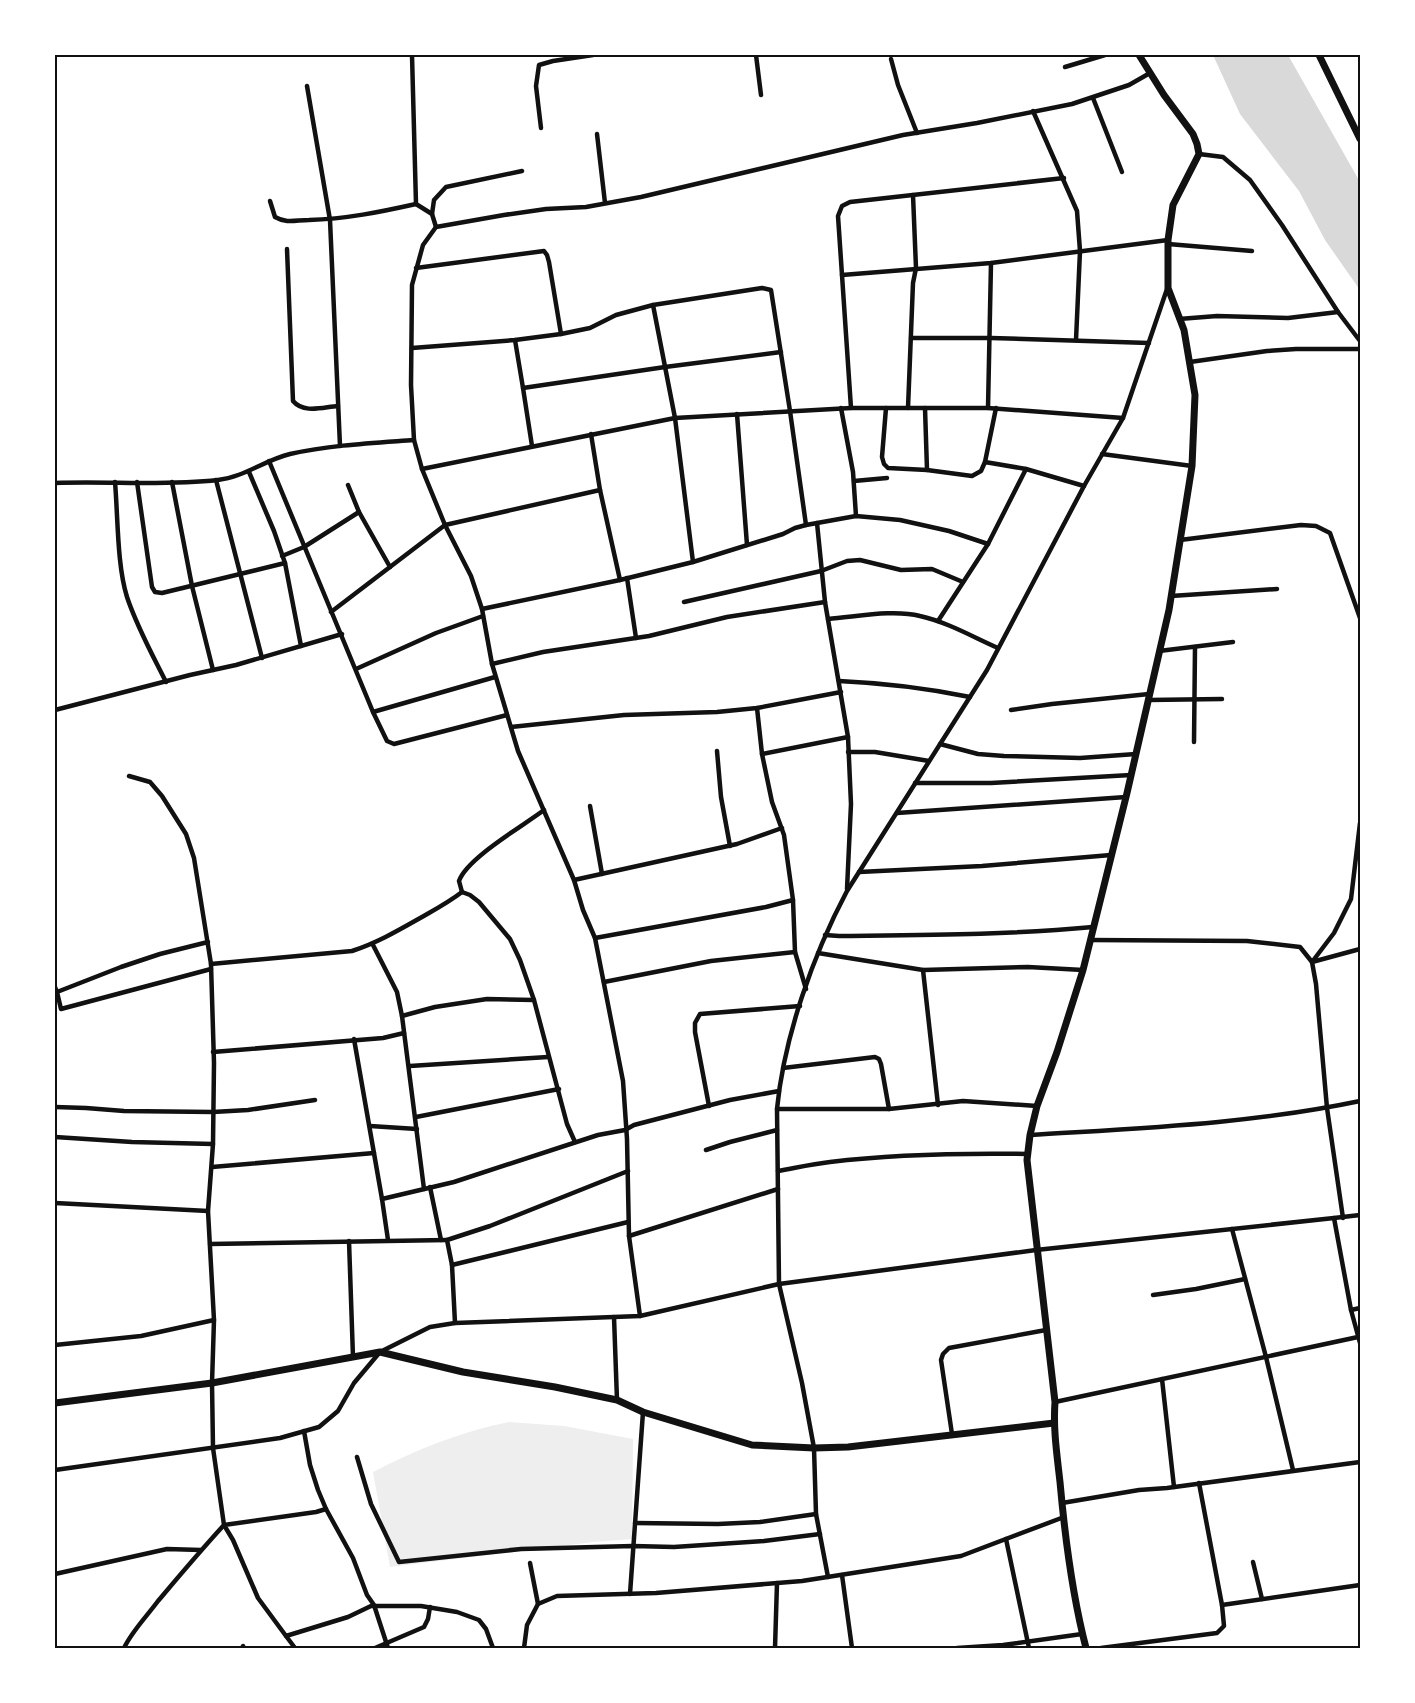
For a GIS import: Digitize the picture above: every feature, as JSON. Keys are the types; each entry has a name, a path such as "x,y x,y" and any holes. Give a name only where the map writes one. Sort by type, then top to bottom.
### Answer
{"main road":[{"path":"1086,1648 1076,1610 1062,1503 1054,1423 1055,1402 1027,1160 1030,1135 1037,1106 1057,1052 1083,970 1126,798 1171,596 1192,466 1195,395 1184,330 1168,288 1168,242 1173,205 1199,154 1193,134 1164,95 1139,55"},
{"path":"1319,55 1360,139"},
{"path":"55,1403 212,1383 380,1352 463,1372 555,1387 617,1400 643,1412 752,1445 814,1448 848,1447 1054,1423"}],"street":[{"path":"412,55 416,204"},
{"path":"541,128 536,86 540,65 553,61 593,55"},
{"path":"756,55 761,95"},
{"path":"1066,67 1105,55"},
{"path":"891,59 898,85 917,133"},
{"path":"640,1316 629,1236 628,1171 623,1081 595,938 574,880 518,751 495,677 482,609 471,576 445,524 422,469 414,440 411,385 412,285 423,246 436,227 546,209 586,207 917,133 1072,104 1129,85 1150,72"},
{"path":"307,86 330,220 340,446"},
{"path":"1093,98 1122,172"},
{"path":"1033,111 1077,211 1080,251 1076,340"},
{"path":"597,134 605,203"},
{"path":"1199,154 1223,157 1250,180 1282,225 1338,312 1360,341"},
{"path":"436,227 432,214 434,200 446,187 522,172"},
{"path":"851,408 838,216 842,206 850,202 1064,178"},
{"path":"908,408 913,283 916,268 913,195"},
{"path":"270,201 276,217 282,221 330,220 416,204 432,214"},
{"path":"842,275 991,263 1168,242 1252,251"},
{"path":"288,249 293,401 303,409 338,406"},
{"path":"416,268 544,251 547,255 561,334"},
{"path":"988,408 991,263"},
{"path":"412,348 515,340 561,334 590,328 616,315 653,304 762,288 771,290 806,525"},
{"path":"828,1577 816,1514 814,1448 802,1383 779,1284 777,1109 783,1068 800,1006 825,935 847,891 970,697 1123,418 1168,288"},
{"path":"653,304 676,418 693,562"},
{"path":"1180,319 1217,316 1288,318 1338,312"},
{"path":"911,338 990,338 1149,343"},
{"path":"515,340 532,446"},
{"path":"1190,362 1266,351 1296,349 1360,350"},
{"path":"522,388 781,352"},
{"path":"841,408 854,481 856,516"},
{"path":"422,469 676,418 841,408 996,408 1123,418"},
{"path":"886,408 882,457 884,464 888,468 928,470 972,476 981,471 986,462 996,408"},
{"path":"925,408 928,470"},
{"path":"736,414 747,545"},
{"path":"591,434 600,490 620,580"},
{"path":"55,483 216,480 249,472 269,461 289,454 340,446 414,440"},
{"path":"1102,454 1192,466"},
{"path":"269,461 373,712 387,741 394,744 507,715"},
{"path":"986,462 1026,469 1084,486"},
{"path":"938,621 988,544 1026,469"},
{"path":"249,472 285,564 301,646"},
{"path":"854,481 887,478"},
{"path":"216,480 262,658"},
{"path":"115,482 122,574 127,596 136,621 166,682"},
{"path":"137,482 152,587 155,592 162,593 285,564"},
{"path":"172,482 192,586 213,670"},
{"path":"348,485 359,512 390,566"},
{"path":"331,612 445,524 600,490"},
{"path":"282,556 304,548 359,512"},
{"path":"482,609 620,580 693,562 806,525 856,516 908,521 949,531 988,544"},
{"path":"817,522 825,602 848,737 850,804 847,891"},
{"path":"1180,540 1301,525 1316,526 1330,533 1360,618"},
{"path":"684,602 821,571 847,561 860,560 901,570 932,570 963,582"},
{"path":"627,578 636,638"},
{"path":"1171,596 1277,589"},
{"path":"492,664 543,652 649,636 727,617 825,602"},
{"path":"828,619 889,614 918,615 938,621 998,648"},
{"path":"356,669 436,633 483,616"},
{"path":"55,710 262,658 342,634"},
{"path":"1159,651 1233,642"},
{"path":"1194,742 1195,647"},
{"path":"373,712 495,677"},
{"path":"839,681 884,683 970,697"},
{"path":"511,727 624,715 717,712 757,708 841,692"},
{"path":"1011,710 1052,704 1149,697 1194,700 1222,699"},
{"path":"757,708 762,754 772,802 782,828 790,872 795,952 806,989"},
{"path":"762,754 848,737"},
{"path":"940,744 978,754 1004,756 1080,758 1136,754"},
{"path":"717,751 721,796 730,846"},
{"path":"848,752 875,752 930,761"},
{"path":"915,783 991,783 1131,775"},
{"path":"129,776 150,782 162,796 186,834 194,858 211,966 213,1144 208,1211 214,1320 212,1383 213,1448 224,1525 233,1540 258,1598 295,1648"},
{"path":"897,813 1126,798"},
{"path":"590,806 602,874"},
{"path":"462,892 459,881 463,871 485,852 544,810"},
{"path":"1312,962 1334,933 1351,899 1360,823"},
{"path":"574,880 730,846 782,828"},
{"path":"859,872 982,866 1111,855"},
{"path":"55,1010 211,966 352,951 373,944 452,900 462,892"},
{"path":"462,892 479,902 510,939 520,960 534,1000 567,1124 575,1142"},
{"path":"595,938 766,907 793,900"},
{"path":"825,935 1027,933 1093,927"},
{"path":"1090,940 1247,941 1300,947 1312,962 1316,984 1327,1108 1344,1218"},
{"path":"61,1008 56,989 121,966 208,942"},
{"path":"373,944 397,992 402,1016 410,1066 424,1189"},
{"path":"1312,962 1360,949"},
{"path":"604,982 711,961 795,952"},
{"path":"818,953 922,970 1028,967 1083,970"},
{"path":"922,970 938,1105"},
{"path":"402,1016 435,1007 487,999 534,1000"},
{"path":"709,1106 694,1023 700,1014 800,1006"},
{"path":"213,1052 383,1038 404,1033"},
{"path":"354,1039 388,1240"},
{"path":"410,1066 548,1057"},
{"path":"783,1068 875,1057 881,1064 889,1109"},
{"path":"416,1117 558,1089"},
{"path":"382,1198 424,1189 493,1170 598,1135 625,1130 634,1125 730,1100 779,1091"},
{"path":"55,1107 124,1111 213,1112 248,1110 315,1100"},
{"path":"777,1109 889,1109 963,1101 1037,1106"},
{"path":"1030,1135 1194,1125 1327,1108 1360,1101"},
{"path":"370,1126 417,1129"},
{"path":"706,1150 777,1130"},
{"path":"55,1137 132,1142 213,1144"},
{"path":"212,1167 374,1153"},
{"path":"778,1171 829,1162 900,1156 964,1153 1028,1154"},
{"path":"210,1244 447,1240 490,1226 628,1171"},
{"path":"430,1187 441,1240"},
{"path":"629,1236 778,1189"},
{"path":"55,1203 208,1211"},
{"path":"55,1470 280,1438 319,1427 338,1411 354,1383 380,1352 430,1327 455,1323 640,1316 779,1284 1036,1250 1360,1215"},
{"path":"1334,1218 1351,1310 1360,1343"},
{"path":"452,1266 628,1222"},
{"path":"1232,1229 1266,1357 1293,1470"},
{"path":"447,1240 452,1266 455,1323"},
{"path":"349,1241 353,1357"},
{"path":"1153,1295 1245,1279"},
{"path":"1351,1310 1360,1308"},
{"path":"614,1318 617,1400"},
{"path":"55,1345 141,1336 214,1320"},
{"path":"952,1434 941,1360 943,1354 949,1348 1046,1330"},
{"path":"1055,1402 1358,1337"},
{"path":"1162,1379 1174,1487"},
{"path":"630,1594 643,1412"},
{"path":"304,1431 310,1465 326,1509 353,1558 367,1595 374,1605 388,1646"},
{"path":"357,1457 371,1504 399,1562 522,1549 633,1546 674,1547 764,1541 820,1534"},
{"path":"1062,1503 1139,1490 1360,1462"},
{"path":"1101,1648 1217,1633 1222,1630 1224,1626 1222,1605 1199,1483"},
{"path":"124,1648 133,1634 201,1550 224,1525 326,1509"},
{"path":"635,1523 718,1524 760,1522 816,1514"},
{"path":"538,1604 557,1596 630,1594 777,1583 842,1575 961,1556 1064,1518"},
{"path":"1006,1539 1029,1648"},
{"path":"55,1574 167,1549 201,1550"},
{"path":"1253,1562 1262,1599"},
{"path":"524,1648 527,1625 538,1604 530,1563"},
{"path":"842,1575 852,1648"},
{"path":"775,1648 777,1583"},
{"path":"1222,1605 1360,1585"},
{"path":"286,1636 348,1617 374,1605 430,1607 457,1612 479,1620 486,1629 493,1648"},
{"path":"375,1648 388,1646 424,1627 428,1619 430,1607"},
{"path":"957,1648 1003,1645 1082,1634"}],"shaded area":[{"path":"1213,55 1288,55 1360,182 1360,290 1325,240 1299,191 1240,114"},
{"path":"509,1422 564,1426 633,1439 632,1539 593,1542 390,1567 373,1472 439,1442"}]}
